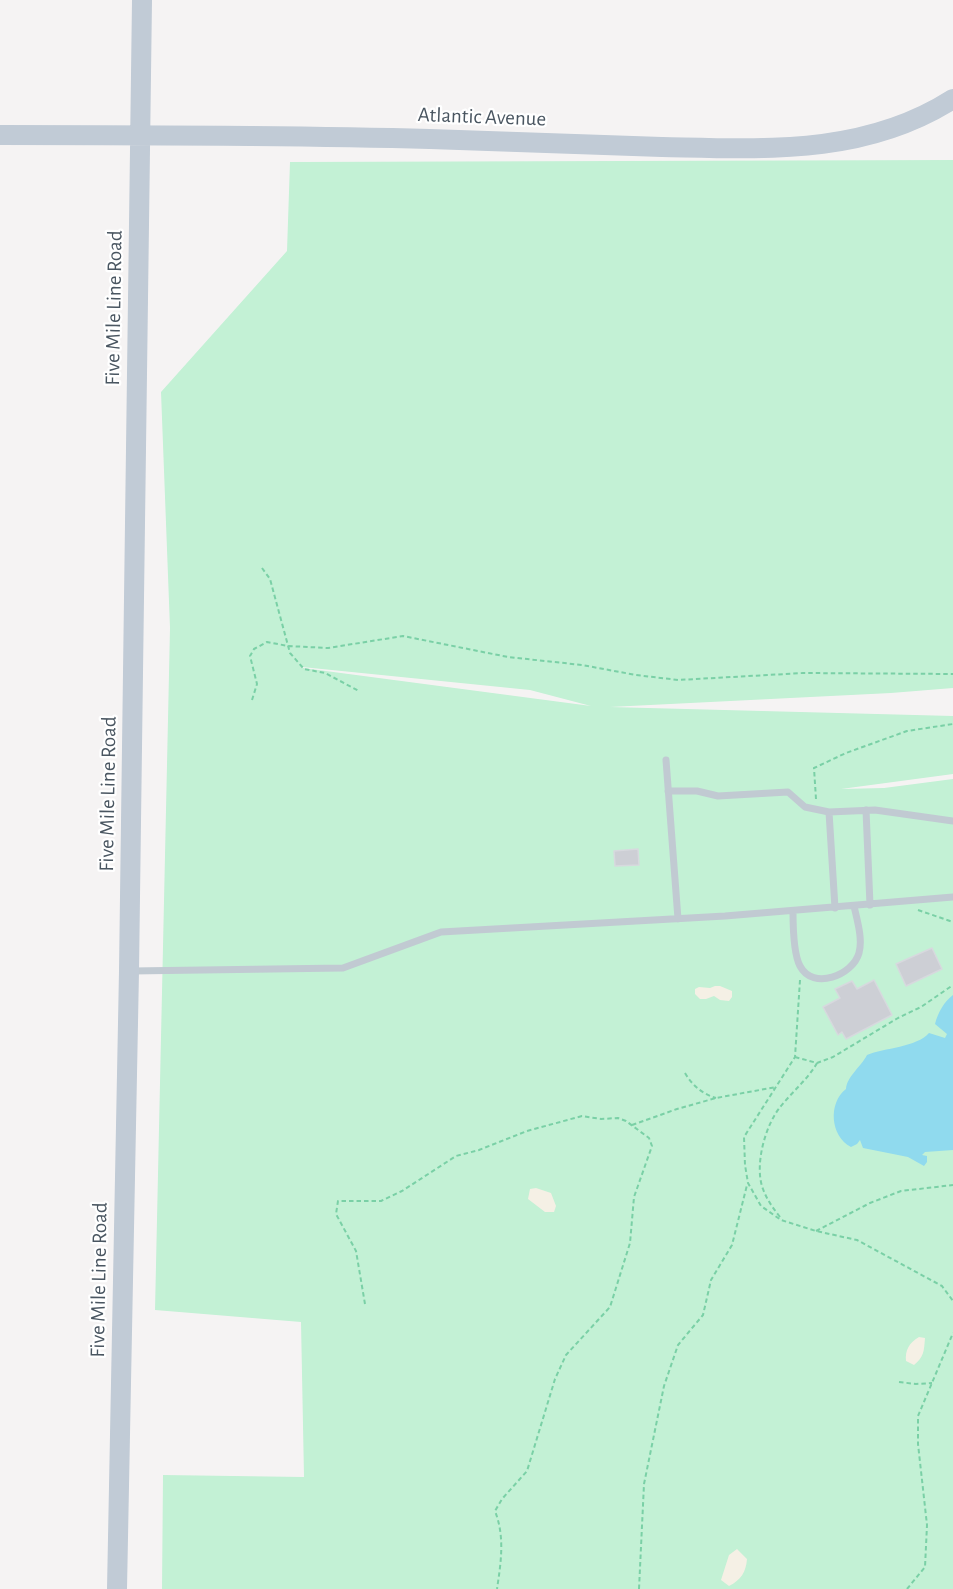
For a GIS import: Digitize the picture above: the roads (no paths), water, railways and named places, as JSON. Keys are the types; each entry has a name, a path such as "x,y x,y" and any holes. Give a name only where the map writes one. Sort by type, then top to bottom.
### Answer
{"main road":[{"name":"Five Mile Line Road","path":"117,1589 129,971 142,0"},
{"name":"Atlantic Avenue","path":"0,135 430,139 745,149 838,143 881,133 923,116 953,99"}],"lane":[{"path":"666,760 678,919"},
{"path":"668,790 697,791 718,796 788,792 805,807 829,812 866,810 953,821"},
{"path":"866,810 870,905"},
{"path":"829,812 835,908"},
{"path":"129,971 343,969 441,932 678,919 953,897"},
{"path":"793,910 794,933 800,967 807,974 820,979 835,977 850,968 859,954 860,944 854,906"}],"water":[{"path":"953,995 953,1150 925,1152 922,1155 927,1156 924,1166 908,1157 863,1148 860,1140 851,1147 844,1142 835,1128 834,1111 836,1102 852,1076 867,1055 909,1044 924,1038 929,1033 945,1038 947,1034 935,1024 942,1008"}]}
